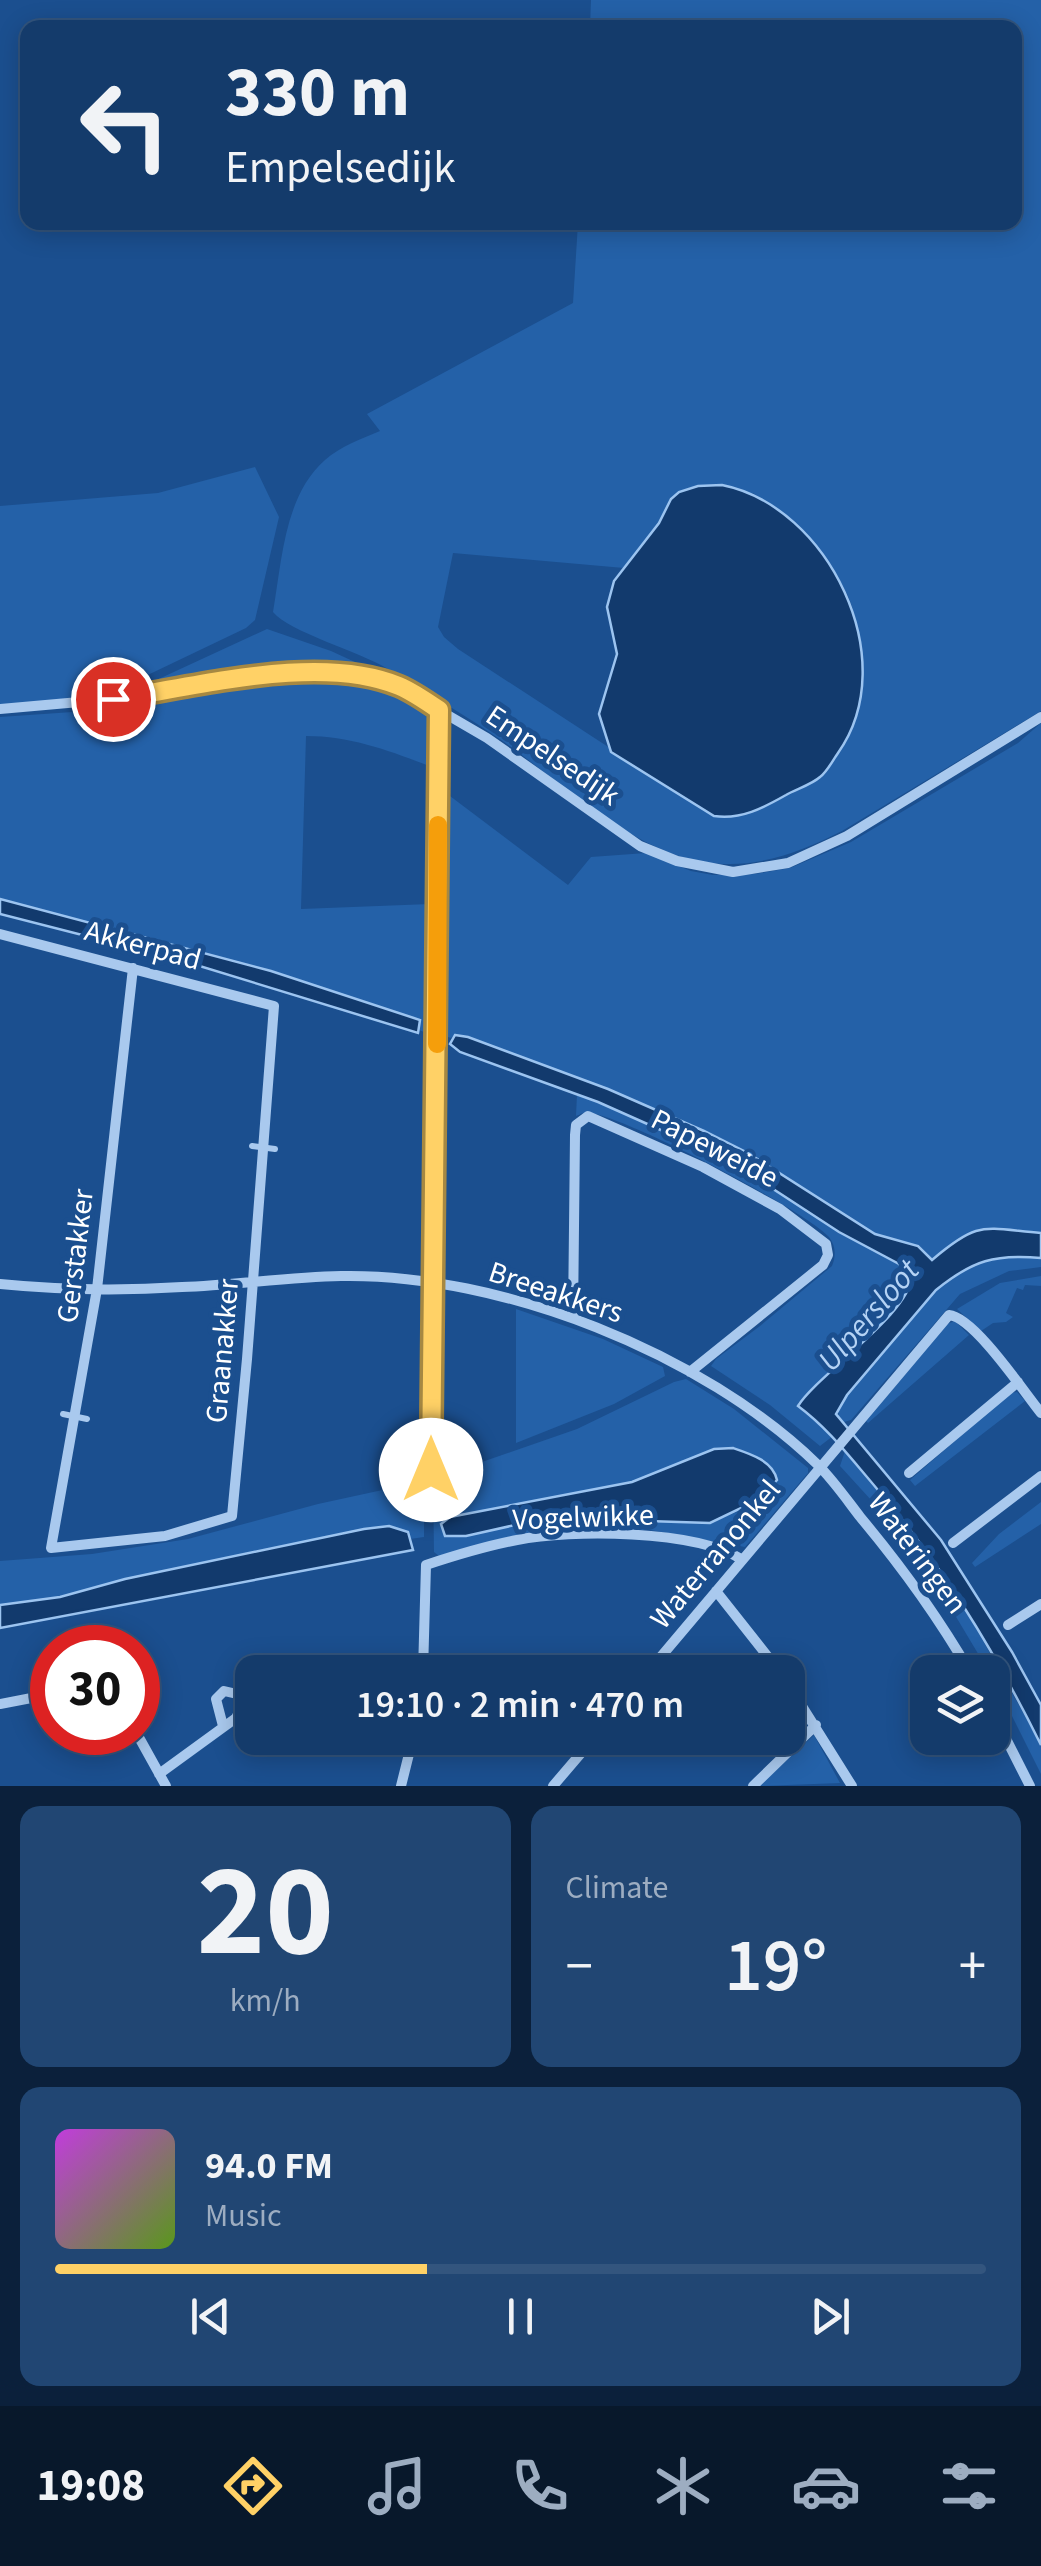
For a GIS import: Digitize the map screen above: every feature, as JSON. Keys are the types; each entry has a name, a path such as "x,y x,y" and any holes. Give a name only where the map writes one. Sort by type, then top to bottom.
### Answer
{"street":[{"name":"Empelsedijk","path":"0,709 332,671 396,684 486,738 640,846 677,862 733,872 788,864 847,836 1041,716"},
{"path":"431,1470 439,710"},
{"name":"Akkerpad","path":"0,934 274,1006"},
{"name":"Gerstakker","path":"51,1548 97,1289 133,968"},
{"name":"Graanakker","path":"51,1548 165,1536 232,1516 274,1006"},
{"name":"Papeweide","path":"573,1318 575,1135 576,1125 588,1116 702,1167 780,1210 826,1244 824,1266 690,1372"},
{"name":"Breeakkers","path":"0,1284 182,1288 344,1276 432,1283 507,1299 573,1318 690,1372 740,1404 820,1467"},
{"name":"Waterranonkel","path":"662,1655 949,1316 963,1320 1018,1382"},
{"path":"909,1473 1018,1382 1041,1413"},
{"name":"Wateringen","path":"820,1467 928,1603 960,1655"},
{"path":"953,1543 1041,1476"},
{"name":"Vogelwikke","path":"423,1655 426,1565 522,1539 636,1534 712,1548 741,1559"},
{"path":"716,1591 767,1655"},
{"path":"1008,1625 1041,1604"},
{"path":"0,1704 30,1698"},
{"path":"805,1710 852,1786"},
{"path":"158,1774 223,1726"},
{"path":"753,1786 816,1726"},
{"path":"1010,1747 1030,1786"},
{"path":"148,1755 166,1786"},
{"path":"402,1786 409,1755"},
{"path":"553,1786 579,1755"}],"lane":[{"path":"98,1156 113,1157"}],"shaded area":[{"path":"591,0 1041,0 1041,711 842,831 809,846 758,862 704,862 677,855 624,830 432,695 376,662 294,627 273,612 287,530 301,492 325,460 380,431 367,414 573,303 578,230 1022,230 1022,20 590,20","holes":["753,493 800,531 829,564 849,599 855,627 847,668 821,777 742,814 714,816 458,649 438,627 453,553 624,568 659,523 671,499"]},
{"path":"255,467 279,517 255,620 115,694 0,706 0,506 158,493"},
{"path":"722,485 760,499 794,523 823,555 844,592 858,633 863,675 856,716 823,775 760,808 724,817 714,816 611,752 599,714 617,654 607,607 614,581 659,523 671,499 698,486"},
{"path":"267,629 331,651 381,674 290,669 137,689"},
{"path":"332,679 378,687 421,704 431,727 432,767 355,742 306,736 301,909 430,904 429,1034 419,1030 420,1020 271,971 0,899 0,717 116,709 192,695"},
{"path":"1041,723 1041,1233 983,1232 960,1240 932,1260 918,1246 875,1234 748,1153 704,1131 608,1089 468,1037 439,1034 442,790 568,885 591,857 646,853 691,871 755,874 790,868 851,842 1018,743"},
{"path":"0,899 271,971 420,1020 418,1033 180,960 0,914"},
{"path":"455,1035 468,1037 608,1089 704,1131 748,1153 875,1234 918,1246 932,1260 961,1238 982,1230 1041,1233 1041,1258 985,1261 936,1290 847,1395 836,1414 941,1540 1012,1652 1041,1705 1041,1745 1010,1686 1010,1655 992,1655 941,1572 893,1508 826,1430 798,1406 898,1306 911,1275 747,1172 699,1147 598,1102 460,1052 450,1044"},
{"path":"577,1094 747,1172 912,1275 909,1288 883,1322 798,1403 833,1436 820,1446 770,1405 711,1366 832,1266 835,1251 829,1237 752,1187 675,1147 610,1118 588,1113 576,1116"},
{"path":"999,1256 1041,1258 1041,1267 1009,1271 960,1294 851,1420 844,1422 839,1418 838,1408 847,1395 936,1290 953,1276"},
{"path":"1041,1276 1041,1286 1017,1288 1006,1313 1013,1317 1006,1322 993,1323 981,1331 957,1309 1000,1283"},
{"path":"516,1309 603,1339 663,1367 665,1376 614,1404 516,1443"},
{"path":"955,1321 969,1335 868,1423 947,1324"},
{"path":"686,1379 734,1409 808,1468 808,1473 745,1547 650,1530 585,1529 439,1556 434,1552 433,1479 577,1429","holes":["733,1448 769,1466 742,1510 710,1523 624,1519 498,1528 476,1512 632,1482 714,1449"]},
{"path":"1017,1392 1025,1401 915,1486 910,1480 1010,1393"},
{"path":"733,1448 766,1463 777,1480 760,1499 710,1523 584,1519 515,1525 466,1536 445,1536 441,1524 450,1517 632,1482 714,1449"},
{"path":"845,1451 947,1578 938,1590 882,1512 840,1466"},
{"path":"424,1481 424,1537 410,1539 408,1532 389,1526 364,1529 125,1579 60,1597 0,1605 0,1561 92,1554 188,1539"},
{"path":"1041,1502 1041,1524 975,1567 972,1563 999,1534"},
{"path":"389,1526 408,1532 413,1550 0,1628 0,1605 60,1597 125,1579"},
{"path":"952,1585 991,1655 979,1655 943,1595"},
{"path":"1010,1689 1041,1745 1041,1774 1010,1712"},
{"path":"814,1735 840,1783 759,1786 792,1755 805,1755 805,1743"}],"slow traffic":[{"path":"437,1044 438,825"}],"route":[{"path":"113,699 260,677 332,671 396,684 439,710 431,1470"}],"water label":[{"name":"Ulpersloot","path":"868,1315"}]}
